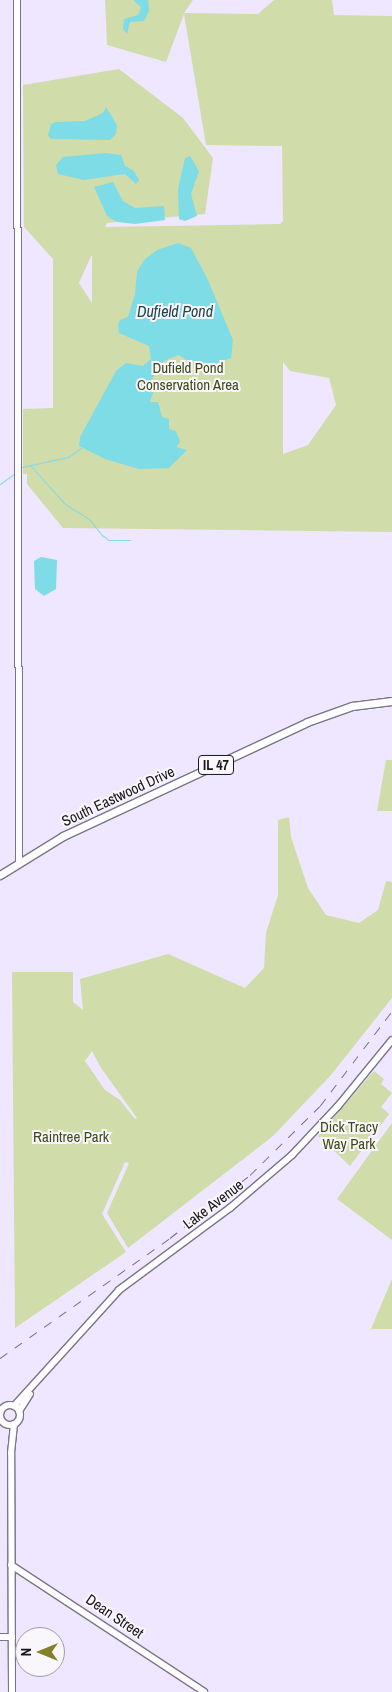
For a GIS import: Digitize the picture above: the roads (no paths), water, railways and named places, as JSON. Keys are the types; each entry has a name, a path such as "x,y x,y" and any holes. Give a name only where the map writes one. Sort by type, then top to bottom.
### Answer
{"main road":[{"name":"South Eastwood Drive","path":"0,874 63,836 308,722 352,706 392,701"}],"street":[{"path":"17,0 19,862"},
{"name":"Lake Avenue","path":"17,1409 40,1378 91,1318 119,1290 230,1208 292,1155 338,1106 392,1040"},
{"path":"11,1453 0,1412 7,1406 17,1409 20,1418 14,1424 11,1453 12,1692"},
{"path":"2,1423 14,1424"},
{"name":"Dean Street","path":"11,1565 204,1692"},
{"path":"0,1636 12,1636"}],"water":[{"path":"133,0 148,0 149,11 144,21 130,22 127,34 123,29 124,19 138,15 141,7"},
{"path":"106,107 117,125 116,134 110,140 51,139 48,135 51,124 56,122 85,121 103,113"},
{"path":"105,153 121,155 125,166 134,171 139,180 136,184 125,174 84,180 58,174 56,165 63,157"},
{"path":"190,156 199,171 191,194 197,216 185,221 179,219 178,189 185,158"},
{"path":"113,182 123,201 135,208 164,206 165,220 135,224 117,222 107,216 94,187"},
{"name":"Dufield Pond","path":"178,243 191,248 208,280 233,340 231,358 213,365 186,360 179,355 164,361 150,382 154,390 150,402 158,402 162,417 169,419 169,429 176,431 180,442 176,447 187,450 169,468 139,469 105,459 79,446 80,437 116,371 126,363 143,366 151,359 149,346 119,333 118,325 120,320 128,317 135,294 137,272 144,260 157,250"},
{"path":"41,557 57,560 56,589 44,596 35,589 34,561"}],"waterway":[{"path":"22,467 68,457 81,448"},
{"path":"30,465 65,504 89,519 102,535 109,540 130,540"},
{"path":"0,484 15,473"}],"railway":[{"path":"0,1358 170,1238 250,1175 320,1106 392,1011"}],"park label":[{"name":"Dufield Pond Conservation Area","path":"188,376"},
{"name":"Dick Tracy Way Park","path":"349,1134"},
{"name":"Raintree Park","path":"71,1137"}]}
